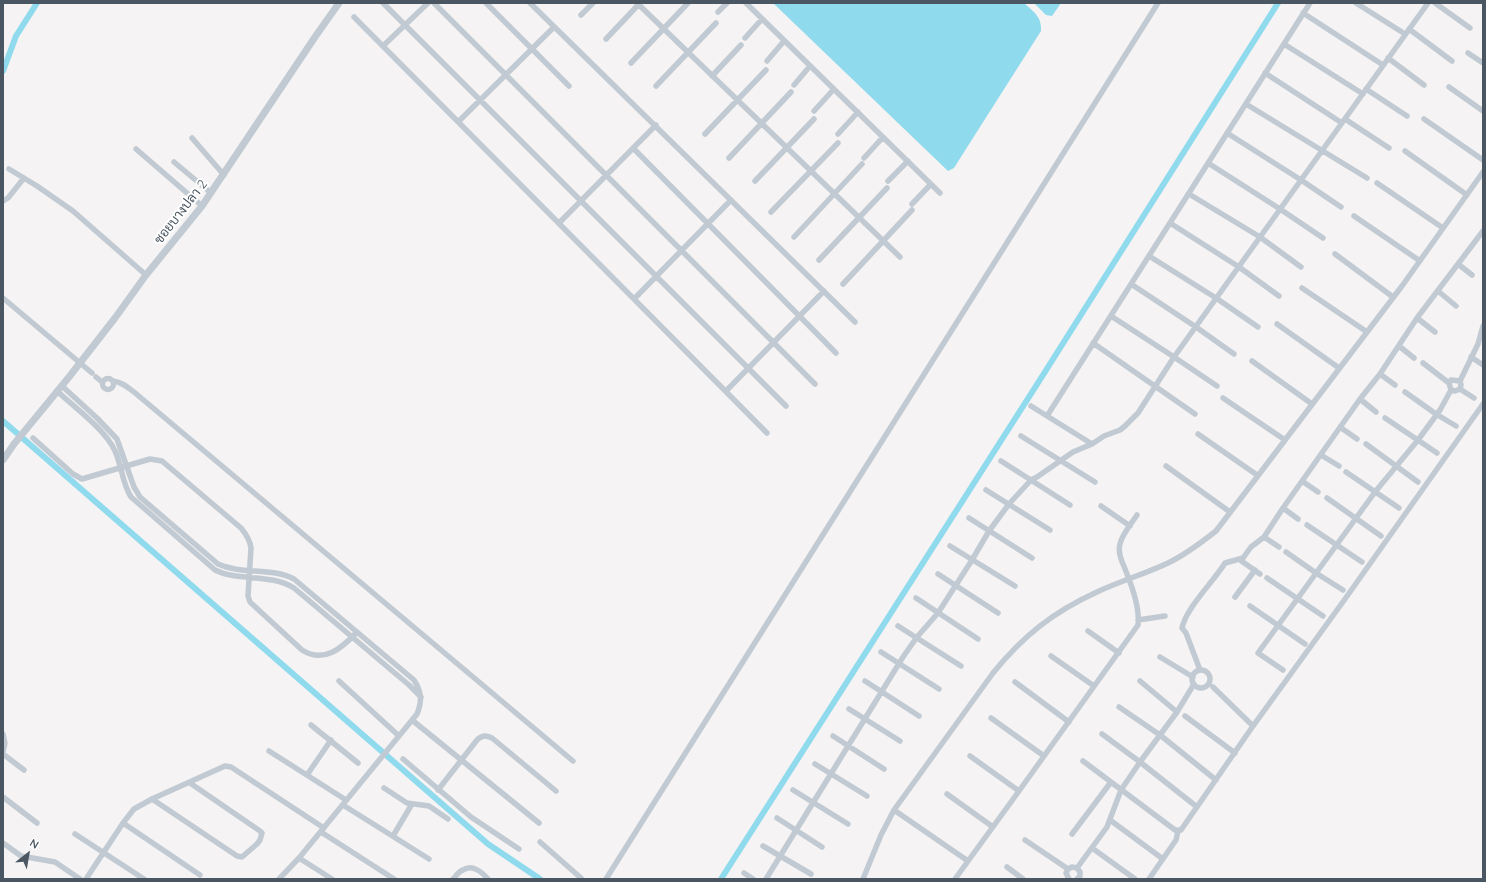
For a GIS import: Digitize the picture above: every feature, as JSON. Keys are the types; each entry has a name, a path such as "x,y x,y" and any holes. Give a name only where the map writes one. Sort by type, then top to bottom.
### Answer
{"street":[{"name":"ซอยบางปลา 2","path":"3,460 14,444 81,362 146,275 202,206 339,3"},
{"path":"383,3 786,406"},
{"path":"383,46 428,3"},
{"path":"434,3 506,76 607,174 815,384"},
{"path":"486,3 569,86"},
{"path":"530,3 656,125 854,322"},
{"path":"582,15 593,3"},
{"path":"631,63 688,3"},
{"path":"718,12 727,3"},
{"path":"746,3 940,193"},
{"path":"606,879 864,467 1158,3"},
{"path":"1047,416 1310,3"},
{"path":"1356,3 1407,32 1452,61"},
{"path":"1435,3 1470,28"},
{"path":"606,39 639,4 900,257"},
{"path":"766,879 899,664 917,637 938,613 989,531 1009,504 1031,480 1073,452 1092,444 1104,436 1120,430 1138,413 1174,357 1407,32 1425,4"},
{"path":"1303,13 1383,65"},
{"path":"354,16 767,433"},
{"path":"745,38 762,19"},
{"path":"656,86 716,23"},
{"path":"459,121 554,27"},
{"path":"767,61 784,41"},
{"path":"1284,44 1406,116"},
{"path":"712,76 741,45"},
{"path":"1468,52 1483,63"},
{"path":"1388,58 1424,85"},
{"path":"794,85 810,66"},
{"path":"705,134 766,70"},
{"path":"1265,73 1389,148"},
{"path":"1449,87 1483,111"},
{"path":"814,111 834,89"},
{"path":"729,158 791,92"},
{"path":"1246,104 1367,178"},
{"path":"838,134 858,112"},
{"path":"755,181 814,119"},
{"path":"1424,119 1483,160"},
{"path":"559,223 656,125"},
{"path":"1228,133 1341,207"},
{"path":"794,237 834,194 883,137"},
{"path":"192,138 224,175"},
{"path":"771,212 838,143"},
{"path":"633,148 836,353"},
{"path":"136,149 202,206"},
{"path":"1405,151 1466,195"},
{"path":"888,181 908,161"},
{"path":"174,162 211,193"},
{"path":"1208,163 1323,238"},
{"path":"9,169 72,211 146,275"},
{"path":"864,879 881,835 894,810 993,673 1009,654 1026,637 1058,612 1097,592 1169,562 1202,543 1216,531 1257,475 1393,298 1483,172"},
{"path":"3,201 8,198 24,178"},
{"path":"1377,183 1443,228"},
{"path":"843,284 883,241 931,184"},
{"path":"819,260 887,188"},
{"path":"1189,194 1260,238 1301,267"},
{"path":"634,299 731,200"},
{"path":"1354,216 1420,261"},
{"path":"1170,223 1239,267 1279,296"},
{"path":"1200,670 1186,633 1182,628 1189,612 1225,563 1243,558 1251,547 1264,537 1282,508 1322,455 1360,399 1380,374 1417,318 1483,230"},
{"path":"1335,254 1393,298"},
{"path":"1149,256 1216,298 1258,327"},
{"path":"1458,264 1472,275"},
{"path":"1131,284 1196,326 1234,354"},
{"path":"1302,288 1367,332"},
{"path":"1438,291 1456,306"},
{"path":"726,391 824,292"},
{"path":"3,298 81,362 102,382 103,387 108,390 113,387 113,381"},
{"path":"1111,316 1217,386"},
{"path":"1417,318 1436,332"},
{"path":"1276,324 1339,368"},
{"path":"1460,389 1460,381 1478,344 1483,326"},
{"path":"1094,343 1194,414"},
{"path":"1399,346 1414,358"},
{"path":"1472,357 1483,365"},
{"path":"1252,361 1312,404"},
{"path":"1283,670 1258,653 1375,492 1418,440 1451,390 1449,383 1423,363"},
{"path":"1380,374 1395,385"},
{"path":"102,382 104,379 109,378 123,384 134,392 573,761"},
{"path":"1449,383 1451,380 1460,381"},
{"path":"59,389 97,418 117,439 134,487 140,497 218,564 228,568 280,574 294,579 414,680 419,687 421,697 420,706 412,720 299,858 279,879"},
{"path":"59,389 109,440 116,452 127,491 136,503 215,570 228,575 282,581 294,588 409,685 421,697"},
{"path":"1451,390 1455,391 1460,389"},
{"path":"1460,389 1474,398"},
{"path":"1405,392 1456,426"},
{"path":"1223,398 1285,440"},
{"path":"1360,399 1376,412"},
{"path":"1149,879 1176,840 1178,831 1181,830 1253,726 1483,404"},
{"path":"1031,406 1092,444"},
{"path":"92,423 97,418"},
{"path":"1385,418 1437,454"},
{"path":"1340,427 1356,439"},
{"path":"1198,434 1257,475"},
{"path":"1021,436 1095,482"},
{"path":"33,438 77,477 82,478 87,478 150,459 162,461 241,528 250,541 248,596 250,602 307,653 323,655 330,654 345,646 357,632"},
{"path":"1366,444 1418,482"},
{"path":"1322,455 1339,466"},
{"path":"1001,461 1070,505"},
{"path":"1166,466 1230,512"},
{"path":"1346,472 1399,508"},
{"path":"1302,481 1318,492"},
{"path":"986,490 1050,530"},
{"path":"1327,498 1381,536"},
{"path":"1101,506 1130,526"},
{"path":"1282,508 1298,519"},
{"path":"954,879 1134,631 1138,620 1137,606 1130,579 1120,554 1119,546 1121,540 1137,515"},
{"path":"969,518 1032,558"},
{"path":"1307,525 1362,562"},
{"path":"1264,537 1279,547"},
{"path":"950,546 1015,586"},
{"path":"1286,552 1342,590"},
{"path":"1240,560 1260,574"},
{"path":"1235,597 1255,570"},
{"path":"938,574 998,613"},
{"path":"1267,578 1323,616"},
{"path":"916,598 978,639"},
{"path":"1250,606 1305,644"},
{"path":"1138,620 1165,616"},
{"path":"898,626 961,666"},
{"path":"1088,630 1119,653"},
{"path":"881,652 939,689"},
{"path":"1051,656 1094,686"},
{"path":"1160,657 1193,677"},
{"path":"1077,868 1107,827 1121,790 1177,712 1194,684 1194,673 1203,670 1208,673 1210,680 1208,684 1201,688 1194,684"},
{"path":"339,681 399,736"},
{"path":"865,681 919,716"},
{"path":"1140,681 1177,712"},
{"path":"1015,682 1069,722"},
{"path":"1213,687 1253,726"},
{"path":"1119,707 1160,735 1216,780"},
{"path":"849,709 900,741"},
{"path":"1185,716 1235,753"},
{"path":"991,718 1044,756"},
{"path":"412,720 539,823"},
{"path":"311,725 358,763"},
{"path":"3,734 5,743 3,753 24,770"},
{"path":"1102,734 1197,807"},
{"path":"438,790 477,740 481,736 487,735 556,791"},
{"path":"832,736 884,769"},
{"path":"307,775 331,740"},
{"path":"269,751 307,775 393,836 429,859"},
{"path":"970,756 1019,791"},
{"path":"403,759 471,817 518,849"},
{"path":"1083,761 1178,831"},
{"path":"815,764 867,796"},
{"path":"86,879 134,809 152,799 190,783 220,767 228,766 394,879"},
{"path":"1072,834 1111,782"},
{"path":"152,799 237,856 242,857 260,840 262,834 260,831 190,783"},
{"path":"384,788 401,800 412,804 429,806 448,819"},
{"path":"793,790 848,824"},
{"path":"947,794 993,827"},
{"path":"3,798 37,823"},
{"path":"393,836 412,804"},
{"path":"894,810 968,861"},
{"path":"777,818 822,847"},
{"path":"1110,820 1163,859"},
{"path":"123,823 200,875"},
{"path":"75,834 144,879"},
{"path":"1025,840 1068,869"},
{"path":"540,842 581,878"},
{"path":"3,843 21,856 55,862 80,879"},
{"path":"763,846 811,874"},
{"path":"1092,848 1135,879"},
{"path":"299,858 332,879"},
{"path":"1006,867 1023,879"},
{"path":"1068,869 1072,867 1077,868"},
{"path":"453,879 463,870 472,868 483,873 488,879"},
{"path":"1077,868 1080,872 1080,876 1077,879"},
{"path":"1068,869 1066,873 1069,879"},
{"path":"744,873 754,879"}],"water":[{"path":"773,3 1024,3 1039,18 1041,31 954,168 948,171"},
{"path":"1034,3 1061,3 1052,16 1046,15"}],"waterway":[{"path":"3,71 16,36 37,3"},
{"path":"721,879 1043,375 1278,3"},
{"path":"3,421 488,844 540,879"}]}
